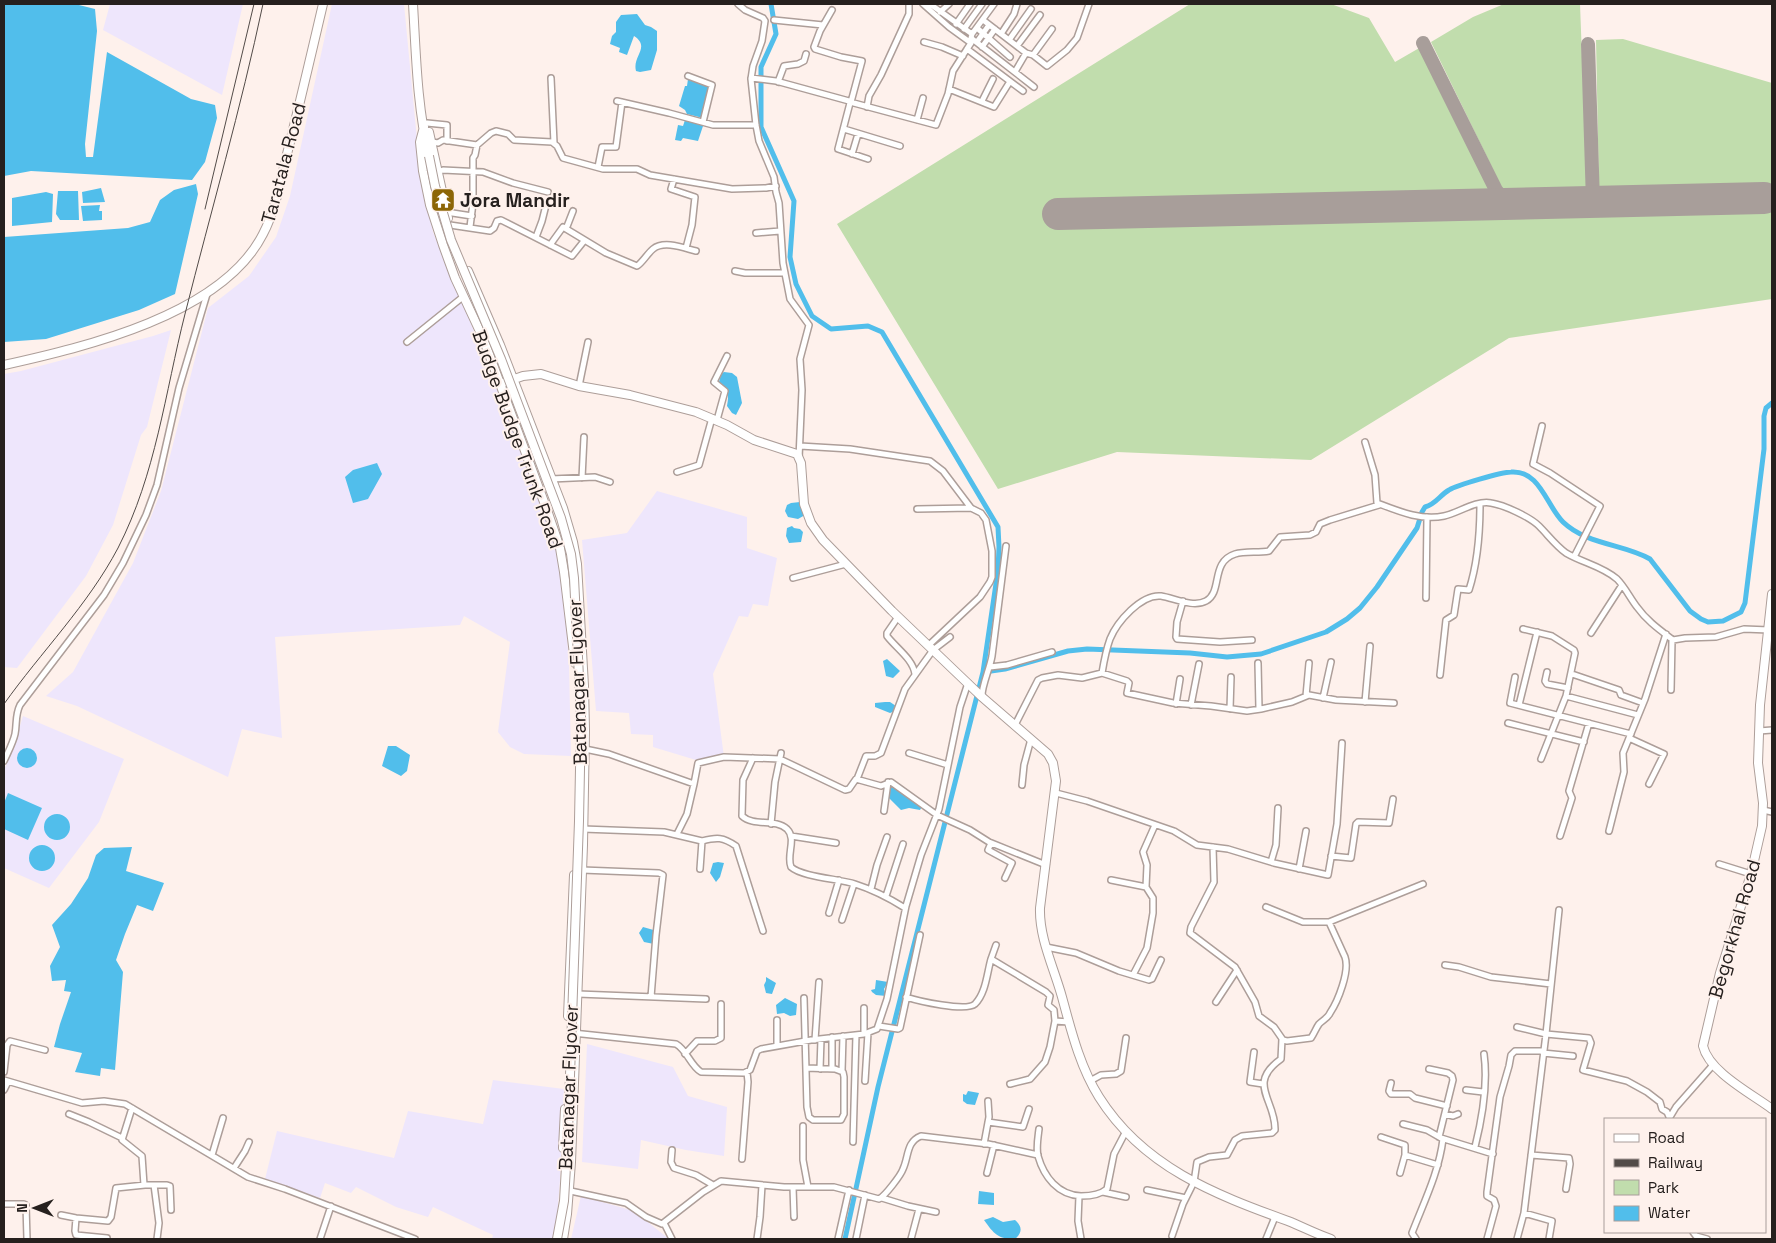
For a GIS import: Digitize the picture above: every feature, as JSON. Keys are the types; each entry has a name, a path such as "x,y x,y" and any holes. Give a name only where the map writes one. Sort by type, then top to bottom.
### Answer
{"street":[{"name":"Taratala Road","path":"4,365 108,338 174,312 207,294 244,262 257,244 270,220 323,4"},
{"path":"414,4 418,76 427,127 448,124 447,141"},
{"path":"738,4 765,21 762,41 753,66 752,78 756,125 759,141 769,162 780,203 780,232 790,299 809,325 800,359 802,390 799,458 803,498 807,514 816,531 898,617 981,697 1048,754 1054,763 1056,793 1040,916 1046,947 1069,1022 1090,1081 1098,1096 1125,1133 1153,1156 1194,1182 1331,1239"},
{"path":"867,107 869,96 881,75 909,14 909,4"},
{"path":"752,78 778,82 825,94 936,125 949,89 953,71 971,43 922,4"},
{"path":"940,12 949,4"},
{"path":"956,24 970,4"},
{"path":"968,32 982,4"},
{"path":"968,32 977,28 994,4"},
{"path":"1001,34 1014,14 1017,4"},
{"path":"983,20 1026,53 1033,55 1047,66 1067,50 1078,35 1089,4"},
{"path":"933,5 968,32 982,47 1034,87"},
{"path":"832,10 815,44 815,49 862,61 839,150 868,159"},
{"path":"1010,40 1031,10"},
{"path":"1017,46 1040,15"},
{"path":"774,20 824,25"},
{"path":"976,42 989,25"},
{"path":"977,28 1010,57"},
{"path":"982,47 995,29"},
{"path":"1033,55 1052,29"},
{"path":"924,42 963,56"},
{"path":"967,49 1023,91"},
{"path":"1016,70 1026,53"},
{"path":"778,82 784,66 804,61 806,54"},
{"path":"688,76 712,85 703,122"},
{"path":"551,78 554,143 563,158 612,170 637,169 650,175 732,189 776,186"},
{"path":"982,101 993,79"},
{"path":"949,89 994,107 1009,83"},
{"path":"917,120 923,98"},
{"path":"598,167 602,147 616,148 619,101 721,126 756,125"},
{"name":"Budge Budge Trunk Road","path":"427,127 432,142 446,212 462,260 497,336 552,479 568,525 577,564 584,686 585,749 578,994 572,1033"},
{"name":"Budge Budge Trunk Road","path":"427,127 420,147 428,197 443,245 483,338 548,510 560,548 564,572 574,656 578,717 572,900 572,1033 562,1239"},
{"name":"Batanagar Flyover","path":"427,127 428,153 435,186 451,240 501,359 561,518 571,554 574,578 581,708 579,821 568,1132 564,1201 556,1239"},
{"path":"844,129 900,146"},
{"path":"470,227 472,216 473,159 478,145 496,131 508,134 514,140 554,143"},
{"path":"852,154 858,134"},
{"path":"432,142 447,141 478,145"},
{"path":"437,172 443,170 487,173 513,183 548,192"},
{"path":"674,179 671,188 695,197 692,225 686,248"},
{"path":"536,236 546,205"},
{"path":"566,229 573,211"},
{"path":"446,212 472,216"},
{"path":"450,225 490,231 500,220 536,236 572,256 584,241"},
{"path":"550,245 563,227 606,253 637,266 658,246 675,246 696,251"},
{"path":"756,232 780,232"},
{"path":"735,271 745,273 785,273"},
{"path":"4,761 16,732 16,716 20,705 104,595 123,563 146,514 157,485 179,388 207,294"},
{"path":"407,342 464,296"},
{"path":"579,386 588,342"},
{"path":"677,472 699,465 725,391 714,382 727,356"},
{"path":"500,384 528,375 541,374 579,386 630,395 696,412 714,419 754,440 790,451 799,458"},
{"path":"1542,426 1533,464 1600,506 1574,557"},
{"path":"582,478 584,437"},
{"path":"1365,442 1375,475 1376,501 1380,505 1402,513 1422,516 1444,516 1486,502 1496,504 1532,521 1538,525 1550,540 1564,551 1602,569 1622,585 1649,622 1672,640 1671,690"},
{"path":"800,446 850,449 930,461 943,471 971,508"},
{"path":"552,479 596,477 610,482"},
{"path":"1440,675 1446,620 1454,614 1458,589 1469,590 1472,581 1480,533 1480,504"},
{"path":"1102,673 1108,647 1114,632 1130,611 1147,598 1162,596 1199,603 1208,600 1214,589 1221,564 1233,555 1269,551 1278,538 1282,536 1310,535 1316,532 1320,524 1380,505"},
{"path":"677,834 687,814 698,763 724,756 780,760 845,790 849,789 857,779 866,756 875,756 880,753 905,689 931,648 980,597 992,577 992,550 989,527 982,513 971,508 918,509"},
{"path":"1422,516 1426,598"},
{"path":"981,697 990,668 1006,546"},
{"path":"793,578 846,564"},
{"path":"1591,633 1622,585"},
{"name":"Begorkhal Road","path":"1772,594 1769,628 1770,644 1760,699 1758,763 1763,810 1761,834 1751,874 1725,955 1704,1037 1704,1052 1714,1065 1727,1077 1772,1109"},
{"path":"1183,601 1176,622 1177,639 1220,642 1252,640"},
{"path":"898,617 887,633 887,636 906,657 916,674"},
{"path":"1672,640 1716,638 1744,629 1769,628"},
{"path":"1523,629 1552,636 1574,650 1575,653 1566,696 1541,759"},
{"path":"1519,705 1537,632"},
{"path":"1609,831 1624,772 1623,753 1643,703 1666,634"},
{"path":"931,648 950,636"},
{"path":"1365,702 1370,646"},
{"path":"990,668 1052,652"},
{"path":"1323,698 1331,662"},
{"path":"1258,663 1259,710"},
{"path":"1306,696 1309,663"},
{"path":"1190,705 1198,664"},
{"path":"1547,672 1547,684 1568,688"},
{"path":"1015,725 1036,684 1042,678 1062,674 1082,678 1102,673 1127,681 1129,683 1127,693 1176,704 1247,711 1292,702 1306,696 1394,703"},
{"path":"1572,674 1619,690 1621,695 1643,703"},
{"path":"1230,709 1231,677"},
{"path":"1515,677 1509,702 1590,723 1630,736 1664,754 1649,784"},
{"path":"1176,704 1180,679"},
{"path":"882,1026 905,908 921,855 938,815 960,707 969,684"},
{"path":"1566,696 1638,715"},
{"path":"1508,723 1584,742"},
{"path":"1560,836 1572,798 1569,790 1590,723"},
{"path":"1759,731 1772,730"},
{"path":"1022,785 1024,764 1031,739"},
{"path":"1056,793 1087,801 1155,824 1174,831 1193,843 1228,849 1272,862 1328,875 1337,819 1342,743"},
{"path":"585,749 609,754 694,784"},
{"path":"770,824 781,753"},
{"path":"909,753 948,765"},
{"path":"753,758 743,780 742,816 749,821 784,827 791,836 789,859 791,867 801,872 871,889 905,908"},
{"path":"857,779 881,786 888,782"},
{"path":"888,782 898,786 938,815 991,843 1046,865"},
{"path":"884,811 888,782"},
{"path":"1331,856 1351,858 1356,824 1358,822 1389,823 1393,800"},
{"path":"1272,862 1278,808"},
{"path":"1763,810 1772,812"},
{"path":"1133,975 1147,948 1153,913 1153,898 1146,887 1147,865 1143,852 1155,824"},
{"path":"583,829 664,832 702,841 713,838 725,839 736,846 763,931"},
{"path":"1299,868 1306,832"},
{"path":"791,836 836,843"},
{"path":"871,889 877,864 887,838"},
{"path":"700,869 702,841"},
{"path":"991,843 988,850 1012,863 1005,878"},
{"path":"886,896 903,844"},
{"path":"1213,847 1214,882 1190,927 1190,933 1232,964 1255,1002 1259,1016 1274,1027 1282,1038 1287,1041 1311,1038 1319,1025 1332,1011 1345,977 1347,962 1330,922"},
{"path":"1719,864 1751,874"},
{"path":"582,870 659,873 663,875 651,997"},
{"path":"829,913 838,880"},
{"path":"1111,880 1146,887"},
{"path":"842,920 854,884"},
{"path":"1266,907 1303,922 1330,922 1423,884"},
{"path":"1517,1239 1524,1213 1552,984 1559,910"},
{"path":"572,1033 676,1044 701,1072 747,1072 752,1067 757,1051 818,1039 866,1033 882,1026 900,1028 920,935"},
{"path":"906,997 922,1002 964,1008 974,1005 980,997 996,945"},
{"path":"1046,947 1076,953 1151,980 1160,960"},
{"path":"991,959 1046,992 1050,996 1048,1005 1054,1010 1055,1021 1045,1062 1030,1079 1010,1084"},
{"path":"1445,965 1459,967 1491,977 1552,984"},
{"path":"1216,1002 1237,970"},
{"path":"819,982 818,1039 820,1068"},
{"path":"578,994 706,999"},
{"path":"804,998 808,1113 813,1120 838,1121 844,1117 843,1036"},
{"path":"685,1054 696,1041 715,1041 721,1038 720,1004"},
{"path":"864,1008 866,1033 865,1081"},
{"path":"777,1020 777,1046"},
{"path":"1055,1021 1069,1022"},
{"path":"1518,1027 1546,1034 1589,1038 1591,1043 1583,1070 1617,1078 1636,1085 1658,1100 1670,1118"},
{"path":"854,1142 856,1034"},
{"path":"832,1037 832,1069"},
{"path":"1090,1081 1101,1075 1119,1073 1122,1068 1126,1038"},
{"path":"1172,1236 1194,1182 1196,1165 1200,1160 1228,1155 1235,1140 1242,1136 1272,1133 1275,1130 1273,1114 1263,1080 1272,1065 1281,1059 1282,1038"},
{"path":"4,1072 7,1045 10,1041 46,1050"},
{"path":"1486,1239 1496,1206 1494,1200 1487,1196 1500,1097 1511,1055 1515,1050 1573,1056"},
{"path":"1254,1052 1250,1082 1263,1084"},
{"path":"1475,1148 1481,1125 1484,1054"},
{"path":"1670,1118 1676,1107 1714,1065"},
{"path":"806,1068 842,1071"},
{"path":"1416,1239 1412,1233 1438,1165 1452,1076 1448,1073 1429,1069"},
{"path":"742,1159 748,1082 747,1072"},
{"path":"4,1090 6,1081 82,1103 108,1101 124,1104 257,1180 416,1239"},
{"path":"1391,1083 1389,1091 1391,1094 1410,1094 1415,1098 1447,1106"},
{"path":"1466,1090 1483,1092"},
{"path":"984,1144 988,1122 988,1101"},
{"path":"132,1108 122,1142 142,1156 145,1185"},
{"path":"988,1122 1023,1127 1029,1110"},
{"path":"69,1114 122,1138"},
{"path":"1445,1114 1452,1116 1458,1114"},
{"path":"212,1155 223,1118"},
{"path":"1403,1124 1427,1130 1441,1138 1493,1154"},
{"path":"803,1126 803,1160 808,1187"},
{"path":"1039,1128 1038,1155 1049,1179 1058,1189 1065,1193 1079,1196 1103,1192 1126,1197"},
{"path":"1103,1192 1109,1186 1114,1154 1125,1133"},
{"path":"882,1198 903,1170 910,1145 918,1137 926,1136 994,1145 1038,1155"},
{"path":"1381,1137 1405,1145 1405,1155 1400,1174"},
{"path":"234,1168 249,1142"},
{"path":"987,1173 994,1145"},
{"path":"672,1150 671,1162 674,1168 696,1175 713,1185"},
{"path":"1405,1155 1438,1165"},
{"path":"1531,1155 1569,1158 1570,1164 1566,1188"},
{"path":"565,1190 626,1203 657,1223 664,1223 713,1185 721,1181 793,1187 834,1187 876,1199 882,1198 936,1212"},
{"path":"757,1239 762,1184"},
{"path":"61,1215 108,1221 111,1217 116,1188 145,1185 170,1186 171,1210"},
{"path":"154,1185 159,1223 157,1239"},
{"path":"793,1187 794,1217"},
{"name":"Budge Budge Trunk Road","path":"556,1239 565,1190"},
{"path":"1147,1190 1186,1198"},
{"path":"838,1239 850,1191"},
{"path":"856,1239 865,1195"},
{"path":"1079,1196 1078,1221 1081,1239"},
{"path":"4,1204 25,1204 27,1239"},
{"path":"320,1239 331,1206"},
{"path":"911,1239 919,1209"},
{"path":"1524,1213 1552,1221 1549,1239"},
{"path":"1266,1239 1275,1217"},
{"path":"76,1218 76,1235 107,1238"},
{"path":"664,1223 672,1239"},
{"path":"1693,1233 1694,1235 1707,1239"}],"shaded area":[{"path":"110,4 243,4 222,95 103,30"},
{"path":"332,4 404,4 420,171 433,232 528,467 556,550 563,577 569,665 571,756 524,754 510,747 498,732 510,642 464,616 460,625 275,637 282,738 242,729 228,777 77,706 46,696 73,672 133,563 161,491 208,308 249,276 276,237 290,196"},
{"path":"171,330 147,427 141,435 113,525 86,576 17,668 4,667 4,374"},
{"path":"657,491 747,517 747,548 777,558 768,606 753,604 748,617 739,616 713,674 724,757 696,760 653,747 653,735 631,734 629,713 596,711 582,540 627,533"},
{"path":"23,716 124,759 99,822 49,888 4,868 4,770 12,752"},
{"path":"587,1044 673,1067 688,1096 727,1107 724,1156 641,1140 638,1169 582,1162"},
{"path":"493,1080 564,1089 560,1180 556,1230 553,1239 492,1239 493,1235 433,1207 428,1217 396,1207 356,1187 351,1193 325,1183 320,1198 265,1179 277,1131 394,1158 408,1111 483,1124"},
{"path":"581,1196 634,1211 669,1239 571,1239"}],"green space":[{"path":"1190,4 1331,4 1369,18 1395,62 1421,47 1490,192 1058,203 1058,225 1765,205 1764,185 1599,189 1596,40 1623,39 1772,83 1772,299 1509,338 1311,460 1117,452 998,489 837,224"},
{"path":"1504,4 1580,4 1587,190 1504,192 1431,42 1473,17"}],"water":[{"path":"4,4 75,4 95,9 97,31 85,144 86,157 93,157 107,52 191,99 215,105 217,118 205,162 192,180 31,171 4,176"},
{"path":"637,14 645,25 657,31 657,50 651,70 640,72 636,71 635,66 641,48 639,40 634,36 627,55 619,52 620,48 610,44 612,36 616,32 616,22 621,15"},
{"path":"688,79 704,83 711,90 703,118 687,114 679,106"},
{"path":"686,117 704,123 698,141 683,138 681,141 675,140 678,125 683,126"},
{"path":"196,184 198,194 175,294 139,310 46,339 4,342 4,237 128,228 150,222 160,200 174,190"},
{"path":"101,188 105,202 83,203 82,192"},
{"path":"58,191 78,191 79,220 60,220 56,214"},
{"path":"46,192 53,194 52,222 12,226 12,198"},
{"path":"100,205 99,211 102,211 102,220 83,221 81,206"},
{"path":"724,372 732,373 737,377 742,403 736,415 727,406 728,392 719,382 721,374"},
{"path":"377,463 382,474 368,499 353,503 345,477 353,470"},
{"path":"800,502 805,515 798,519 788,517 785,511 787,505"},
{"path":"792,526 803,532 801,542 789,543 786,536 787,528"},
{"path":"887,659 900,671 893,678 886,676 883,661"},
{"path":"890,702 896,706 895,711 890,713 875,707 875,703"},
{"path":"388,746 396,746 410,755 407,771 401,776 382,766"},
{"path":"27,748 34,751 37,758 34,765 27,768 20,765 17,758 20,751"},
{"path":"889,785 917,797 924,803 920,810 909,808 901,810 887,796"},
{"path":"8,793 42,808 28,840 4,829 4,803"},
{"path":"57,814 66,818 70,827 66,836 57,840 48,836 44,827 48,818"},
{"path":"42,845 51,849 55,858 51,867 42,871 33,867 29,858 33,849"},
{"path":"132,847 126,871 164,883 153,911 137,905 116,960 123,972 115,1070 101,1068 100,1076 75,1072 82,1053 54,1047 71,992 64,991 66,980 52,981 50,966 60,947 52,925 71,904 88,878 96,855 104,848"},
{"path":"713,863 724,863 720,877 716,882 710,873"},
{"path":"643,927 657,931 654,944 644,942 639,933"},
{"path":"766,977 776,983 772,994 766,993 764,985"},
{"path":"876,980 888,982 884,989 886,996 876,995 872,992 871,990 875,989"},
{"path":"785,998 797,1004 796,1015 777,1014 776,1005"},
{"path":"968,1091 979,1093 975,1105 967,1104 963,1101 963,1094 966,1095"},
{"path":"979,1191 994,1193 994,1205 978,1204"},
{"path":"993,1217 1003,1222 1015,1220 1021,1229 1018,1236 1015,1239 1009,1239 997,1235 984,1220"}],"waterway":[{"path":"771,4 776,34 761,67 761,127 794,201 790,257 796,284 812,316 831,329 868,326 882,332 998,527 998,570 983,672 878,1087 845,1239"},
{"path":"984,672 1005,669 1068,651 1087,649 1190,653 1227,657 1261,654 1326,632 1360,608 1377,587 1417,528 1425,507 1454,488 1490,476 1511,472 1521,473 1536,482 1557,515 1573,530 1594,540 1629,550 1650,559 1690,611 1708,622 1723,621 1741,612 1745,603 1764,449 1764,416 1766,408 1772,403"}],"taxiway":[{"path":"1423,43 1496,190 1490,205"},
{"path":"1588,44 1593,202"},
{"path":"1496,190 1504,200 1513,204"}],"runway":[{"path":"1058,214 1764,198"}],"railway":[{"path":"205,209 254,4"},
{"path":"4,704 79,609 106,569 131,520 142,491 151,462 185,314 236,121 263,4"}],"place":[{"name":"Jora Mandir","path":"443,200"}]}
